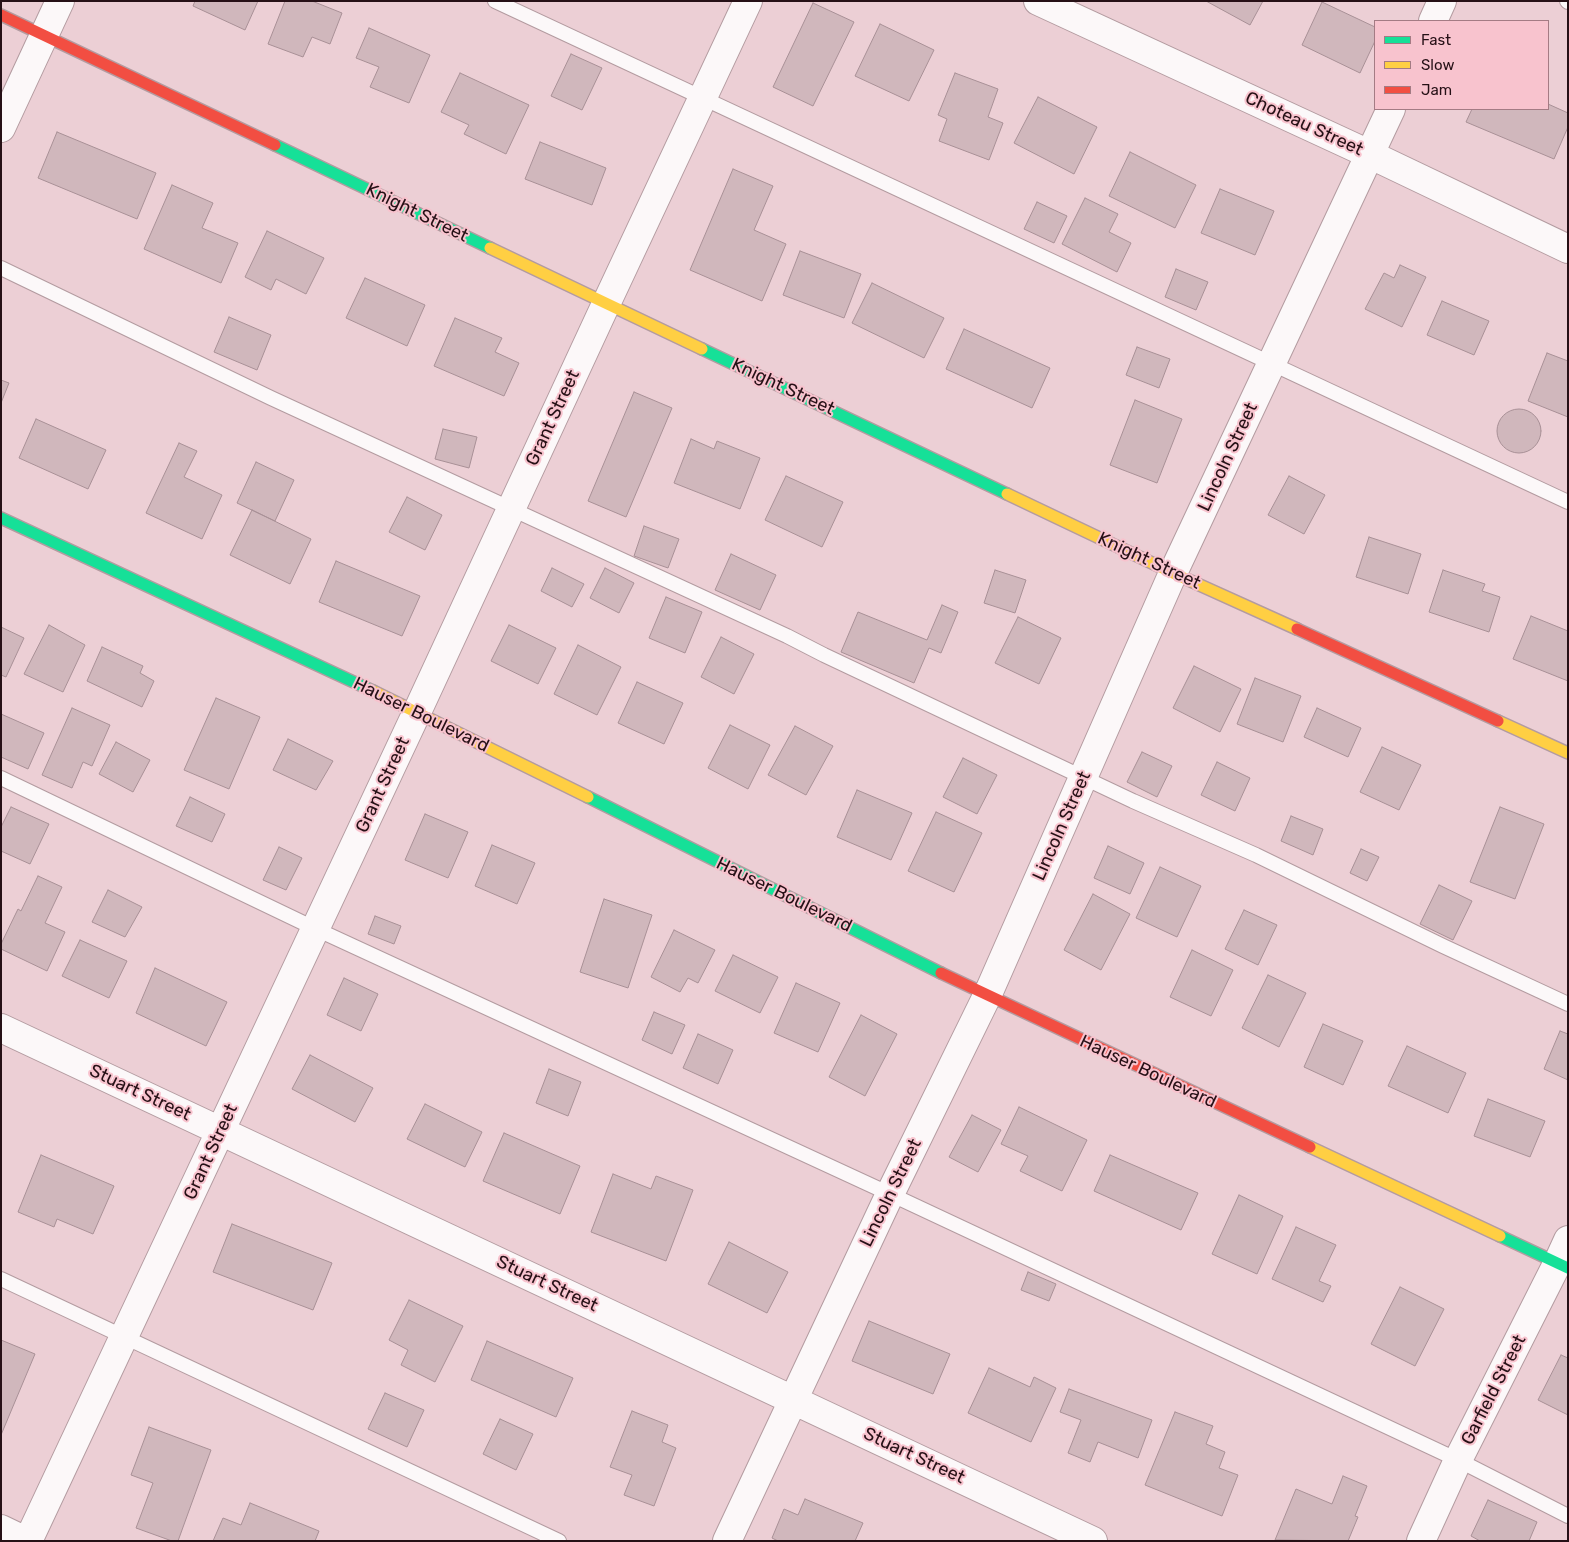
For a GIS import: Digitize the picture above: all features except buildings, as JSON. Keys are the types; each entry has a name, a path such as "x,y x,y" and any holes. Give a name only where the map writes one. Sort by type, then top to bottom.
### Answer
{"street":[{"path":"1,128 60,1"},
{"name":"Grant Street","path":"27,1541 316,929 748,1"},
{"name":"Choteau Street","path":"1038,1 1369,154 1568,249"},
{"path":"1433,20 1442,1"},
{"name":"Knight Street","path":"1,15 1173,573 1568,752"},
{"name":"Lincoln Street","path":"727,1541 890,1194 987,996 1173,573 1391,110"},
{"name":"Hauser Boulevard","path":"1,518 417,712 987,996 1564,1257"},
{"name":"Stuart Street","path":"1,1028 1094,1541"},
{"name":"Garfield Street","path":"1421,1541 1458,1460 1564,1257"},
{"path":"1,1529 27,1541"}],"lane":[{"path":"495,1 1568,502"},
{"path":"1,268 271,398 788,636 1133,801 1256,854 1443,946 1568,1004"},
{"path":"1,778 316,929 890,1194 1458,1460 1568,1516"},
{"path":"1,1279 559,1541"}],"traffic: fast":[{"path":"275,145 490,248"},
{"path":"702,349 1007,494"},
{"path":"1,518 373,691"},
{"path":"588,797 941,973"},
{"path":"1500,1236 1568,1268"}],"traffic: slow":[{"path":"490,248 702,349"},
{"path":"1007,494 1173,573 1297,629"},
{"path":"373,691 588,797"},
{"path":"1498,721 1568,753"},
{"path":"1310,1147 1500,1236"}],"traffic: jam":[{"path":"1,15 275,145"},
{"path":"1297,629 1498,721"},
{"path":"941,973 1310,1147"}]}
